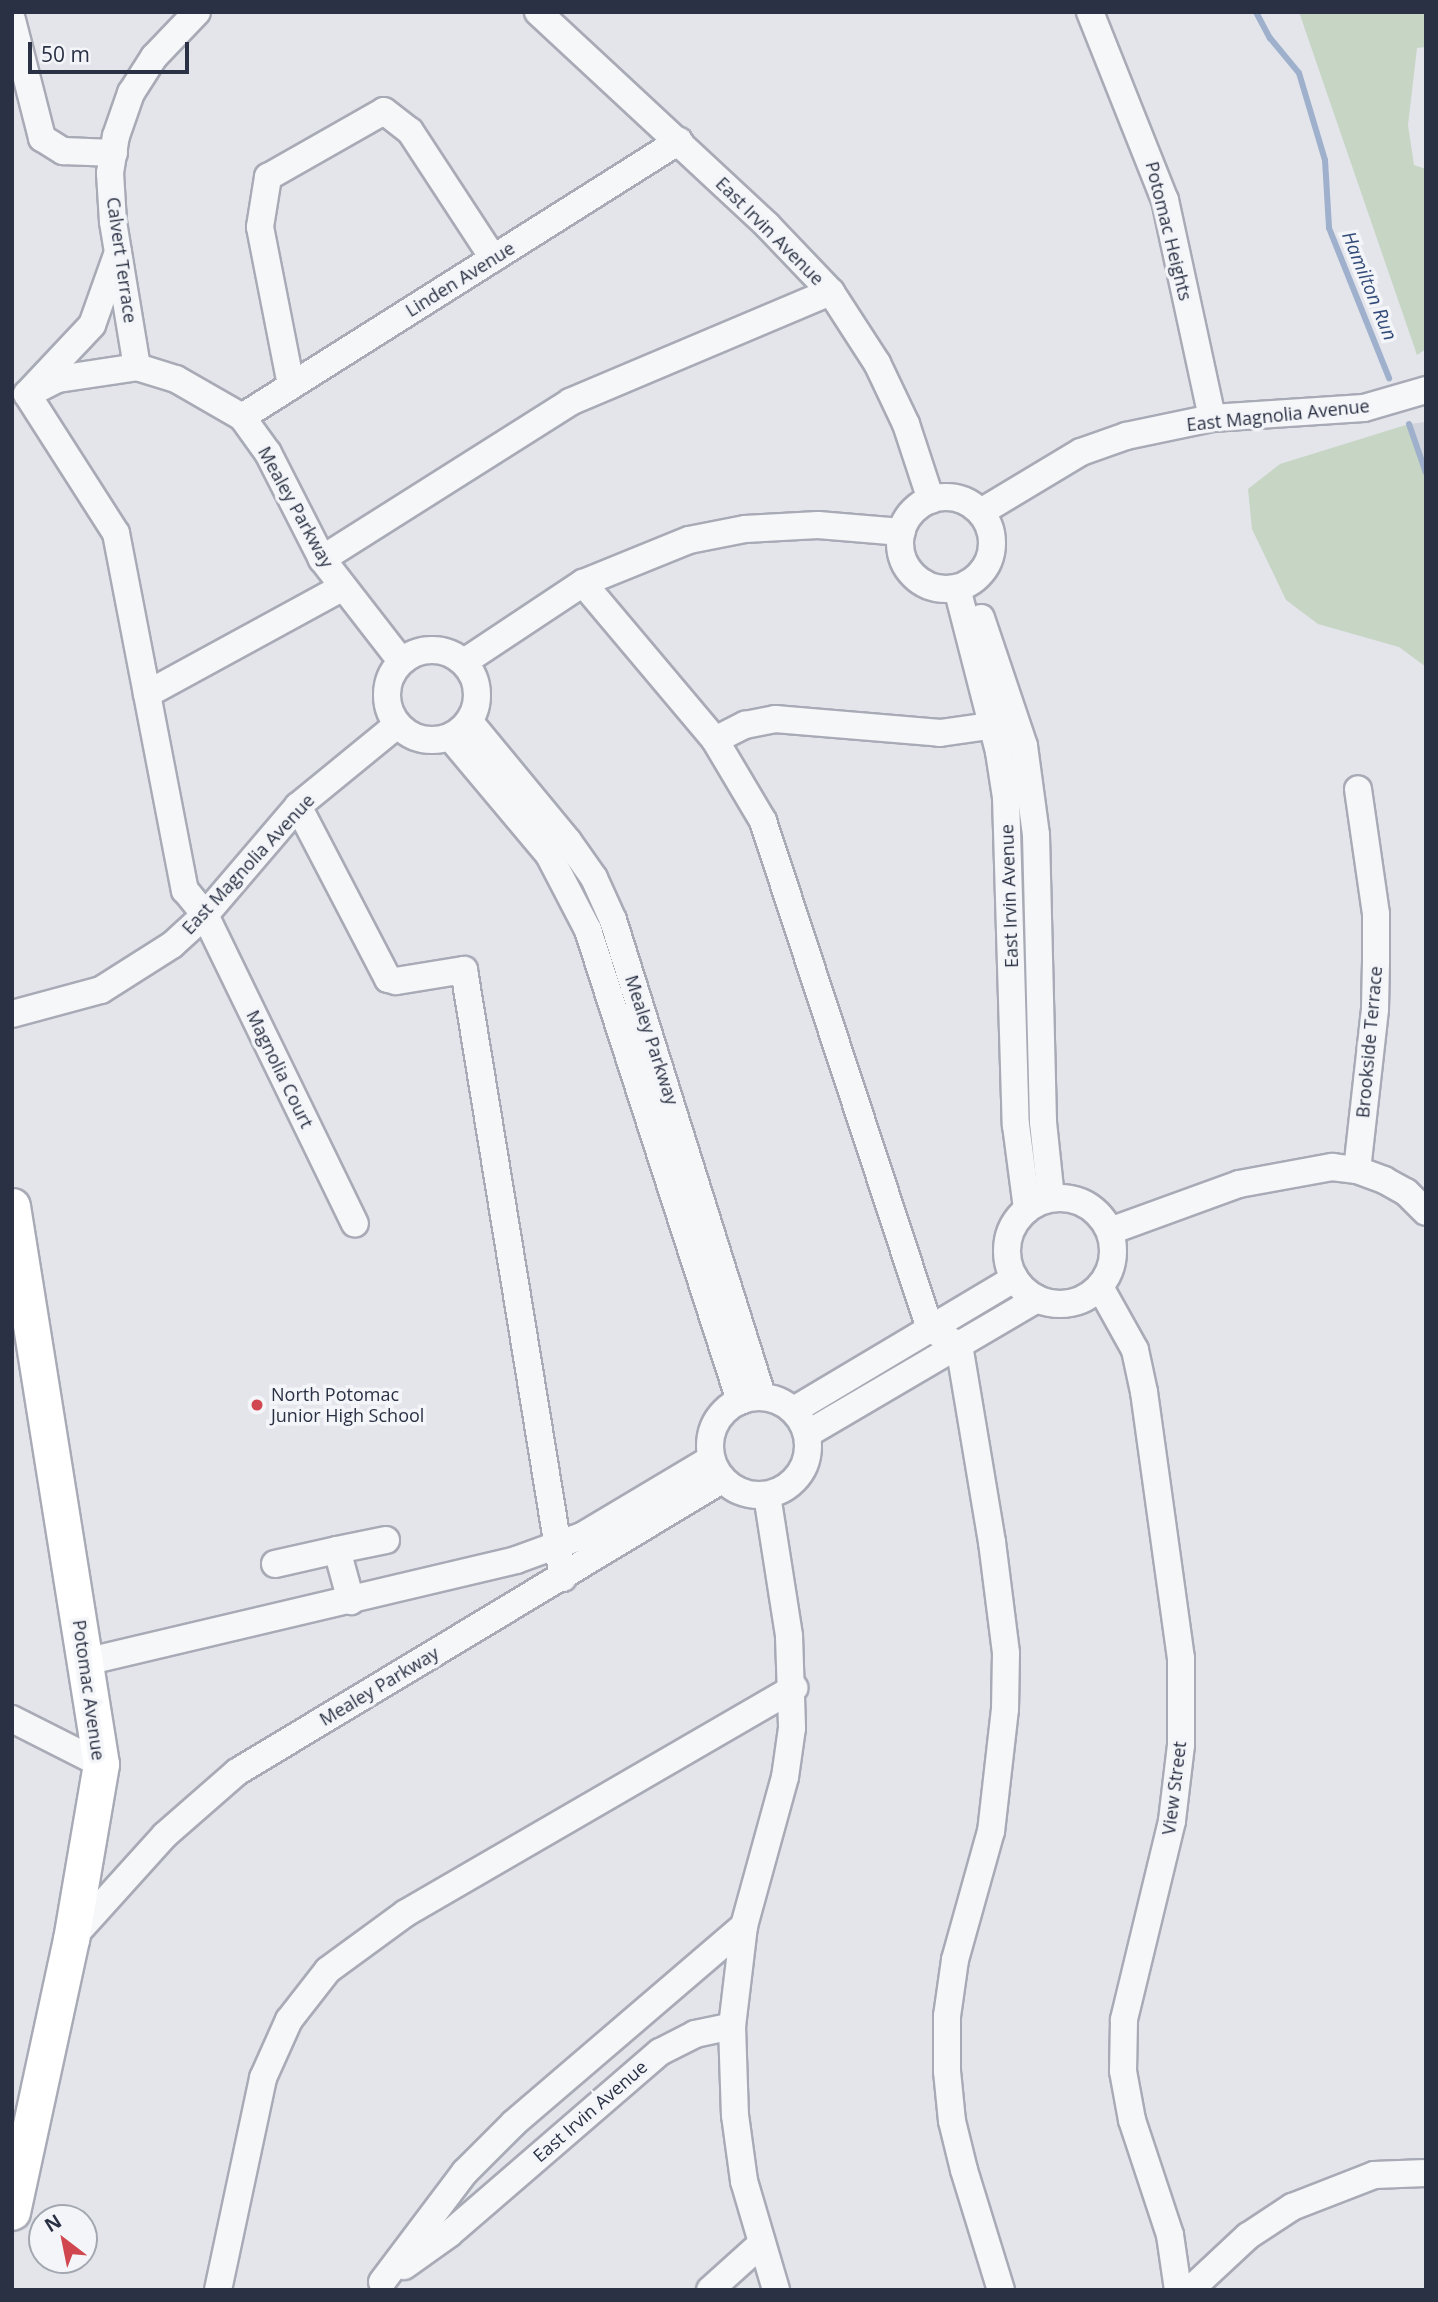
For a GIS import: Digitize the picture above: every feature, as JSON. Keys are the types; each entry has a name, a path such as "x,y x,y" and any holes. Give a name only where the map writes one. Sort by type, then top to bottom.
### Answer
{"main road":[{"name":"Potomac Avenue","path":"12,1206 21,1306 101,1763 71,1939 12,2212"}],"street":[{"name":"Calvert Terrace","path":"137,367 118,252 110,173 131,93 154,57 197,12"},
{"name":"East Irvin Avenue","path":"538,12 679,141 831,292 877,363 906,424 932,500"},
{"name":"Potomac Heights","path":"1090,12 1165,200 1212,418"},
{"path":"12,20 41,138 63,151 114,152"},
{"path":"291,386 260,227 268,177 384,111 410,131 492,258"},
{"name":"Linden Avenue","path":"242,417 679,141"},
{"path":"20,399 92,326 118,252"},
{"path":"322,559 570,402 831,292"},
{"name":"Mealey Parkway","path":"20,399 58,379 137,367 176,379 242,417 268,453 322,559 401,661"},
{"name":"East Magnolia Avenue","path":"981,512 1081,452 1126,436 1212,418 1364,408 1426,390"},
{"name":"Magnolia Court","path":"20,399 116,533 185,890 205,915 355,1224"},
{"path":"958,499 981,512 991,530 992,551 984,569 963,586 926,584 914,575 904,562 902,532 913,512 932,500 958,499"},
{"path":"464,662 583,583 690,540 746,529 818,526 902,532"},
{"path":"583,583 715,740 763,821 930,1328 959,1345"},
{"name":"East Irvin Avenue","path":"963,586 1004,724 1016,1125 1027,1209"},
{"path":"147,694 343,587"},
{"path":"433,649 464,662 475,680 477,701 460,729 432,741 412,737 397,725 388,710 386,692 401,661 433,649"},
{"path":"715,740 745,725 775,719 809,718 895,731 940,733 1004,724"},
{"name":"East Irvin Avenue","path":"1004,724 1024,746 1036,835 1043,1122 1051,1198"},
{"name":"East Magnolia Avenue","path":"12,1014 101,990 137,971 205,915 298,806 397,725"},
{"name":"Mealey Parkway","path":"460,729 594,878 624,952 706,1211 751,1399"},
{"name":"Mealey Parkway","path":"460,729 571,891 598,957 680,1220 751,1399"},
{"name":"Brookside Terrace","path":"1357,1170 1376,1009 1376,914 1358,789"},
{"path":"298,806 388,979 396,981 464,971 563,1578"},
{"path":"571,891 594,878"},
{"path":"1110,1231 1238,1184 1304,1170 1357,1170 1406,1192 1426,1212"},
{"path":"1051,1198 1075,1200 1086,1205 1096,1211 1110,1231 1112,1260 1100,1287 1070,1303 1037,1299 1015,1278 1007,1256 1009,1239 1027,1209 1051,1198"},
{"path":"680,1220 706,1211"},
{"path":"793,1410 1015,1278"},
{"name":"View Street","path":"1100,1287 1123,1322 1138,1361 1181,1658 1181,1745 1172,1821 1124,2020 1123,2071 1132,2120 1170,2235 1178,2290"},
{"path":"807,1434 1037,1299"},
{"path":"959,1345 992,1542 1006,1653 1005,1709 991,1831 955,1960 947,2016 947,2071 952,2121 964,2170 1001,2290"},
{"path":"751,1399 793,1410 807,1434 808,1455 801,1473 786,1488 767,1495 736,1489 717,1469 715,1424 751,1399"},
{"path":"85,1662 351,1601 557,1547 717,1469"},
{"name":"Mealey Parkway","path":"71,1939 165,1835 237,1772 563,1578 717,1469"},
{"path":"767,1495 794,1688 785,1777 744,1926 732,2026 735,2115 744,2181 776,2290"},
{"path":"275,1564 386,1540"},
{"path":"337,1550 351,1601"},
{"path":"218,2290 263,2078 289,2020 328,1970 406,1913 794,1688"},
{"path":"12,1719 101,1763"},
{"name":"East Irvin Avenue","path":"377,2286 466,2172 514,2123 744,1926"},
{"name":"East Irvin Avenue","path":"377,2286 449,2234 660,2052 695,2034 732,2026"},
{"path":"1190,2290 1248,2236 1292,2207 1374,2175 1426,2173"},
{"path":"710,2290 761,2244"}],"shaded area":[{"path":"1426,422 1426,473 1409,424"}],"green space":[{"path":"1299,12 1426,12 1426,47 1417,48 1408,125 1414,165 1426,169 1426,349 1417,355"},
{"path":"1409,424 1426,478 1426,667 1399,647 1318,624 1286,600 1252,529 1248,489 1280,464"}],"waterway":[{"name":"Hamilton Run","path":"1256,12 1270,38 1299,73 1325,160 1329,228 1389,378"},
{"name":"Hamilton Run","path":"1409,424 1426,473"}],"place":[{"name":"North Potomac Junior High School","path":"257,1405"}]}
